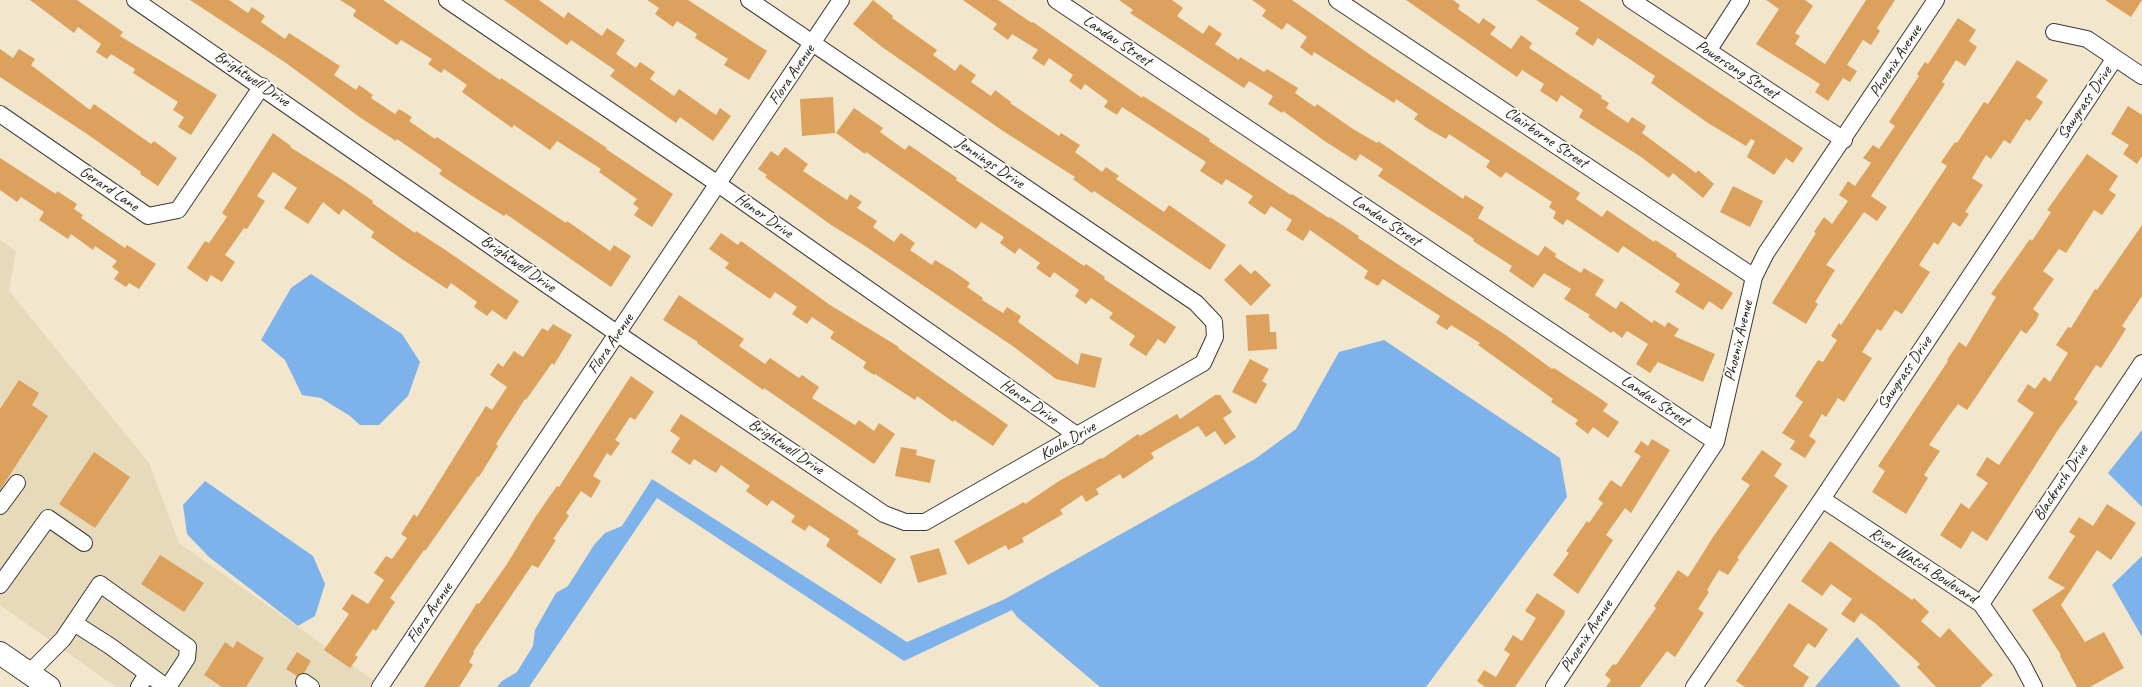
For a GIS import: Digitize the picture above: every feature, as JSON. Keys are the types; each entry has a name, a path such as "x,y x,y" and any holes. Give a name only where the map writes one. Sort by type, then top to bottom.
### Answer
{"highway":[{"path":"0,653 49,687"}],"street":[{"name":"Brightwell Drive","path":"135,0 262,86 618,334 884,514 905,522"},
{"name":"Honor Drive","path":"447,0 718,184 1078,436"},
{"name":"Jennings Drive","path":"749,0 1196,303 1214,322 1215,337"},
{"name":"Flora Avenue","path":"380,687 813,44 840,0"},
{"name":"Landau Street","path":"1056,0 1716,442"},
{"name":"Clairborne Street","path":"1337,0 1754,276"},
{"name":"Powersong Street","path":"1631,0 1844,140"},
{"path":"1708,51 1741,0"},
{"name":"Phoenix Avenue","path":"1554,687 1716,442 1754,276 1766,253 1844,140 1936,0"},
{"path":"2054,32 2087,39 2142,76"},
{"name":"Sawgrass Drive","path":"1694,687 1822,499 2115,58"},
{"name":"Gerard Lane","path":"0,114 148,216 178,210 262,86"},
{"name":"Koala Drive","path":"905,522 925,522 1078,436 1203,363 1215,337"},
{"name":"Blackrush Drive","path":"1981,604 2142,363"},
{"path":"0,506 18,483"},
{"name":"River Watch Boulevard","path":"1822,499 1981,604 2020,662 2034,687"},
{"path":"0,585 48,518 84,543"},
{"path":"29,673 64,639 74,623 100,584 188,648 187,658 167,687 143,680 74,623"}],"shaded area":[{"path":"0,240 16,251 9,291 149,463 179,543 383,687 116,687 0,605"}],"water":[{"path":"311,274 402,334 420,362 408,396 379,425 360,425 350,416 321,398 302,395 285,360 261,340 291,288"},
{"path":"1384,340 1560,458 1567,497 1426,687 1100,687 1017,617 1012,610 904,661 657,498 529,687 497,687 502,681 517,672 533,646 535,630 556,593 568,586 594,545 605,533 622,526 652,479 907,642 1005,599 1255,459 1296,429 1339,352"},
{"path":"2142,430 2142,507 2108,473"},
{"path":"205,481 313,556 325,584 315,616 298,626 209,557 187,534 183,505"},
{"path":"2142,556 2142,637 2112,585"},
{"path":"1857,637 1901,687 1815,687"}],"building":[{"path":"30,0 77,0 123,32 120,36 217,95 191,135 178,127 184,117 173,110 178,102 133,73 135,69 111,54 107,59 96,52 101,44 78,27 74,33"},
{"path":"190,0 229,0 248,13 252,7 265,16 261,22 285,39 289,33 340,66 334,75 356,90 359,85 373,95 371,98 395,114 399,109 412,117 409,121 435,139 437,137 566,223 567,221 610,251 614,245 631,256 611,287 506,214 504,216 439,174 442,170 397,139 396,141 358,116 286,63"},
{"path":"340,0 383,0 500,80 501,78 607,148 606,149 673,194 652,227 634,215 639,208 633,204 637,199 599,172 601,169 557,141 550,150 514,125 512,128 462,92 467,85 444,69 441,73 428,64 432,59 401,40 397,45 353,16 356,10"},
{"path":"504,0 539,0 564,18 568,12 602,36 607,28 625,40 616,54 636,68 640,62 655,72 650,79 674,96 679,89 716,115 720,108 731,116 713,141 680,117 676,123 610,76 615,70 571,40 567,45"},
{"path":"647,0 688,0 767,51 749,80 724,65 728,59 695,38 697,34 677,21 673,27 655,14 659,8"},
{"path":"873,0 893,16 892,18 937,50 933,55 955,71 960,64 976,75 971,82 991,96 995,90 1011,102 1010,103 1059,136 1061,133 1080,145 1075,152 1102,172 1106,167 1119,176 1116,179 1164,212 1169,205 1226,245 1210,270 1094,191 1092,193 1073,179 1075,177 1003,131 882,47 853,24"},
{"path":"963,0 998,0 1032,23 1033,22 1142,98 1143,96 1210,139 1209,141 1291,195 1292,194 1359,236 1358,238 1507,336 1552,369 1554,368 1595,395 1608,404 1603,411 1619,422 1608,438 1593,427 1588,434 1575,424 1578,420 1551,402 1553,399 1478,345 1480,343 1451,325 1447,330 1436,323 1440,316 1383,279 1378,286 1364,278 1368,271 1310,230 1303,241 1286,230 1292,220 1271,206 1265,215 1248,203 1253,196 1226,179 1222,185 1200,171 1206,162 1122,107 1117,115 1104,107 1108,101 1085,84 1081,90 1069,81 1073,75 1049,58 1044,66 1032,58 1038,50 1012,34 1008,40 993,29 997,24"},
{"path":"1119,0 1172,0 1183,8 1177,16 1203,34 1209,25 1222,34 1215,44 1239,60 1240,57 1264,72 1267,69 1298,88 1295,93 1315,107 1317,104 1353,129 1377,143 1378,141 1463,199 1465,195 1484,207 1478,218 1538,256 1545,246 1556,254 1555,257 1581,273 1584,268 1604,280 1595,295 1616,309 1621,301 1652,323 1654,320 1665,327 1668,322 1679,329 1674,336 1715,354 1703,382 1658,362 1650,373 1636,364 1648,344 1627,331 1622,338 1613,331 1611,333 1588,317 1590,315 1564,299 1571,289 1544,273 1533,288 1509,271 1512,266 1473,241 1474,239 1378,176 1383,169 1360,154 1356,161 1326,142 1283,111 1282,113 1268,104 1273,96 1249,81 1244,88 1130,13 1133,10"},
{"path":"1252,0 1292,0 1372,56 1580,193 1576,199 1602,217 1607,210 1654,242 1655,240 1677,254 1676,256 1733,293 1722,310 1709,301 1703,310 1675,292 1680,284 1623,246 1618,253 1567,219 1563,225 1553,218 1556,212 1549,207 1552,202 1506,172 1501,178 1486,167 1490,161 1449,134 1446,139 1430,130 1414,119 1418,114 1396,99 1394,103 1314,52 1312,56 1300,47 1307,37 1287,23 1282,30 1262,16 1266,10"},
{"path":"1406,0 1453,0 1460,5 1458,9 1479,24 1483,18 1496,27 1490,34 1511,49 1521,35 1532,43 1529,48 1602,96 1601,98 1609,103 1606,108 1628,123 1632,117 1646,126 1642,133 1696,173 1698,170 1714,184 1703,198 1673,173 1669,178 1641,157 1579,117 1583,110 1561,95 1557,102 1540,91 1544,84 1522,70 1517,77"},
{"path":"1536,0 1579,0 1803,148 1793,163 1786,158 1774,175 1747,157 1755,141 1751,139 1746,146 1708,123 1651,83 1655,76 1598,38 1593,46 1575,34 1579,28"},
{"path":"1766,0 1805,0 1813,6 1795,33 1800,36 1795,44 1825,64 1866,0 1895,0 1877,28 1880,31 1871,45 1863,40 1847,65 1857,71 1850,82 1843,78 1828,101 1815,92 1820,84 1756,44 1779,9"},
{"path":"2105,0 2142,0 2131,17"},
{"path":"1958,18 1976,30 1969,41 1977,47 1965,66 1956,60 1942,82 1945,84 1871,196 1887,207 1877,221 1864,212 1826,265 1835,270 1815,302 1818,304 1806,324 1772,303 1816,233 1814,232 1824,217 1832,224 1848,201 1839,195 1848,181 1855,186 1871,163 1863,158 1873,145 1879,149 1895,126 1889,122 1919,76 1917,74 1925,62 1928,64"},
{"path":"0,49 13,58 19,49 35,59 31,65 90,110 94,104 151,144 154,141 177,158 158,186 140,174 141,172 87,134 0,77"},
{"path":"2017,60 2048,80 2036,97 2043,102 2030,121 2026,119 2010,144 2004,140 1991,159 1986,155 1972,178 1983,185 1965,212 1969,214 1960,227 1953,222 1938,245 1934,242 1919,265 1930,272 1902,314 1895,310 1881,331 1877,329 1862,352 1872,358 1844,402 1838,398 1826,417 1822,414 1809,436 1816,441 1805,458 1790,449 1795,441 1782,433 1803,402 1795,396 1818,360 1823,362 1837,340 1831,336 1839,323 1841,325 1947,166 1941,162 1955,142 1957,143 1984,102 1988,104"},
{"path":"833,97 835,133 802,136 800,99"},
{"path":"2128,106 2142,115 2142,156 2137,164 2123,154 2129,145 2111,134"},
{"path":"854,108 883,128 880,132 905,150 909,145 957,178 956,180 1084,266 1086,264 1105,277 1104,279 1176,327 1165,344 1158,339 1146,356 1129,345 1135,336 1109,318 1113,313 1091,298 1086,304 1075,296 1079,290 1054,272 1050,278 1036,268 1040,263 1019,248 1015,254 1000,243 1004,237 981,222 976,229 866,152 865,154 836,133"},
{"path":"273,133 291,146 290,147 373,201 372,203 415,233 416,231 444,249 519,301 506,320 492,310 487,316 474,307 477,302 451,283 447,289 399,257 371,237 374,232 343,209 339,215 323,202 308,224 284,208 297,188 273,172 257,196 265,201 247,229 244,228 225,255 235,262 222,282 211,275 207,282 187,268 205,241 209,243 227,217 222,213"},
{"path":"785,147 808,164 803,171 847,200 850,194 862,202 857,208 877,221 873,227 894,242 901,233 915,243 910,250 932,265 935,260 953,271 970,283 967,287 983,298 982,300 1003,313 1007,307 1021,316 1018,322 1078,365 1081,353 1102,358 1095,388 1056,379 1014,347 862,244 831,225 765,177 767,175 758,169 771,151 778,156"},
{"path":"2087,154 2118,176 2109,190 2116,195 2102,215 2094,210 2066,253 2059,249 2043,271 2054,279 2033,309 2039,314 2036,321 2026,334 2021,330 1967,410 1958,404 1929,445 1940,451 1924,475 1928,478 1906,514 1872,492 1885,471 1878,466 1959,342 1966,347 1996,297 1991,294 2030,239 2032,241 2051,212 2047,210"},
{"path":"0,158 56,194 57,191 77,204 74,209 83,215 81,218 125,248 127,245 156,264 139,289 129,283 126,287 114,279 119,272 112,267 117,261 95,246 93,250 71,234 68,239 39,220 44,212 21,197 17,202 0,190"},
{"path":"1733,186 1763,201 1750,227 1720,212"},
{"path":"2142,225 2142,296 2122,326 2126,329 2101,368 2096,365 2074,399 2078,402 2058,430 1987,541 1972,531 1961,549 1940,535 1961,503 1969,509 1988,483 1976,475 1987,457 1999,465 2034,413 2017,401 2028,384 2035,389 2044,377 2050,382 2068,353 2056,345 2068,327 2071,328 2095,289 2097,290"},
{"path":"721,233 738,245 741,241 830,305 899,347 898,348 1008,425 993,446 954,420 953,422 917,396 915,400 863,368 866,362 830,338 834,332 812,317 807,324 792,314 797,307 775,292 770,299 725,268 729,263 709,249"},
{"path":"1240,264 1251,274 1255,270 1271,285 1251,306 1224,280"},
{"path":"679,295 744,339 739,346 765,364 770,358 799,378 802,375 819,387 812,398 855,425 859,420 874,431 879,423 895,434 874,464 764,388 763,390 697,343 698,342 663,320"},
{"path":"1269,314 1270,332 1276,332 1277,349 1248,351 1246,315"},
{"path":"553,324 572,335 554,365 552,363 526,400 525,399 496,444 498,446 479,477 478,476 390,598 395,602 376,631 373,629 355,655 358,657 350,668 324,650 349,614 342,609 352,594 368,604 384,580 374,573 386,556 392,559 407,538 401,534 414,514 417,517 486,406 492,410 507,387 490,375 498,363 503,367 514,351 523,357 542,328 548,331"},
{"path":"1250,359 1269,369 1262,381 1267,384 1256,404 1232,392"},
{"path":"631,376 654,392 635,420 630,417 615,440 620,443 611,456 607,453 593,476 601,481 591,498 581,491 566,513 569,516 553,539 556,540 538,568 532,565 473,652 474,653 469,662 473,665 459,687 424,687 477,603 479,604 507,564 536,516 557,486 559,487"},
{"path":"19,380 39,393 32,405 48,416 0,490 0,409"},
{"path":"1215,395 1220,395 1232,412 1223,418 1236,437 1225,445 1215,431 1206,437 1198,426 1151,453 1154,458 1123,479 1120,474 1096,489 1099,494 1086,502 1082,495 1060,510 1063,514 1022,538 1024,542 1008,550 1006,545 968,565 954,541 1024,502 1025,504 1059,481 1101,458 1102,459 1138,434 1140,436 1177,414 1180,419"},
{"path":"681,414 859,531 857,534 896,559 881,584 826,546 830,539 809,525 805,531 791,522 795,516 772,500 767,506 746,491 750,486 721,465 716,473 694,459 690,465 671,452 680,438 670,431"},
{"path":"1652,439 1670,450 1631,513 1625,508 1606,535 1613,540 1578,594 1553,575 1569,553 1566,551 1587,521 1589,523 1603,503 1598,499 1611,480 1621,487 1641,456 1634,452 1641,441 1648,446"},
{"path":"901,447 917,450 916,455 935,460 930,483 895,476"},
{"path":"1762,450 1782,464 1774,476 1788,486 1737,558 1739,559 1728,575 1719,570 1707,590 1709,592 1698,609 1704,613 1675,657 1667,651 1640,687 1606,687 1611,680 1605,675 1613,664 1616,665 1656,608 1654,606 1678,570 1688,577 1713,537 1750,485 1741,479"},
{"path":"94,452 130,477 95,528 59,504"},
{"path":"2107,504 2136,523 2111,560 2097,550 2061,605 2085,642 2104,632 2124,668 2090,687 2077,687 2060,656 2061,655 2032,610 2065,588 2048,578 2075,536 2069,532 2079,517 2093,526"},
{"path":"1830,541 1912,600 1914,598 1929,612 1921,621 1940,638 1949,628 1993,675 1980,687 1936,687 1917,667 1920,664 1875,623 1861,613 1854,623 1841,614 1852,599 1831,584 1822,596 1801,581"},
{"path":"939,548 947,574 918,583 910,556"},
{"path":"160,555 204,583 184,612 141,584"},
{"path":"1537,593 1565,611 1564,615 1515,687 1485,687 1477,681 1484,670 1496,677 1510,654 1504,650 1513,635 1522,641 1536,618 1525,611"},
{"path":"1789,603 1828,629 1815,648 1808,643 1793,666 1809,677 1803,687 1745,687 1736,681"},
{"path":"237,641 264,658 246,687 222,687 204,675 225,642 233,648"},
{"path":"297,652 311,661 304,673 297,676 286,669"}]}
